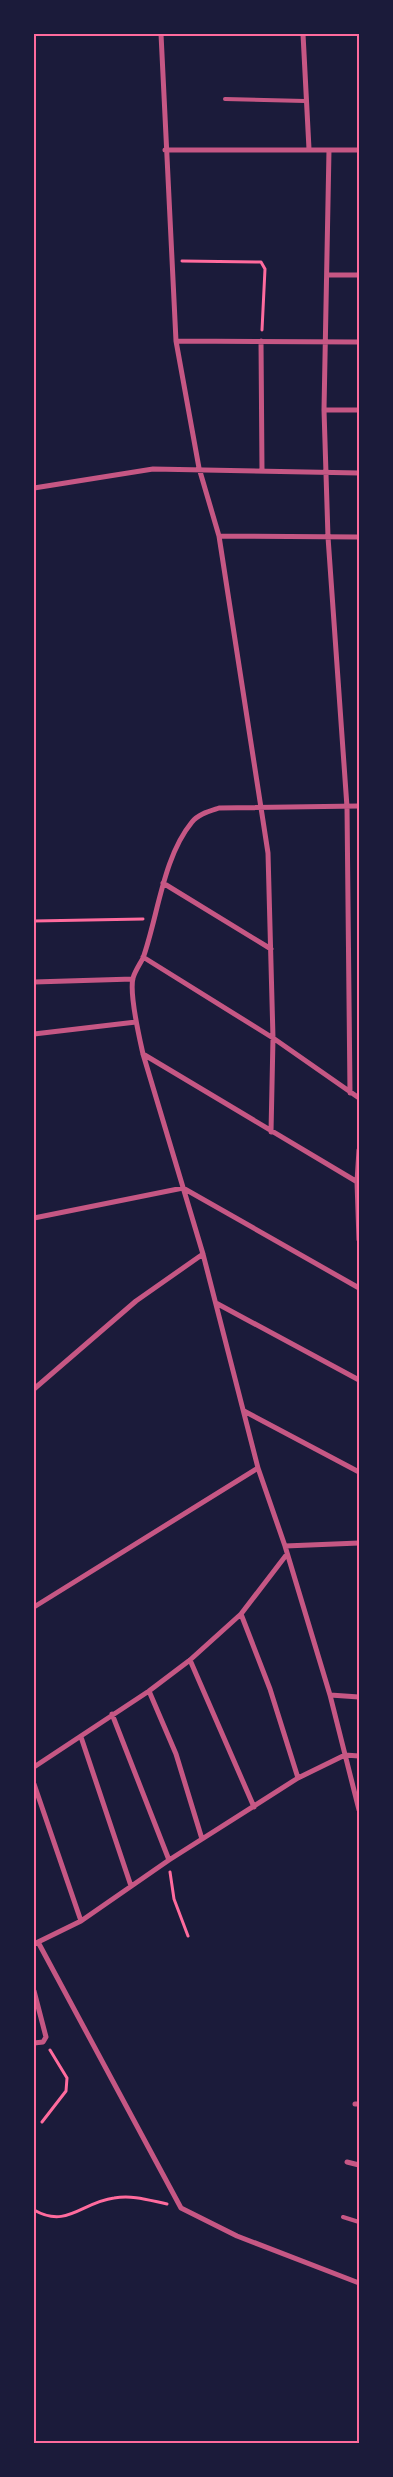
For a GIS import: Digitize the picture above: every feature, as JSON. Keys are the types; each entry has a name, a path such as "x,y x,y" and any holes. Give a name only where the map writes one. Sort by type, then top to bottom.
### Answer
{"street":[{"path":"161,34 165,150 176,341 199,468 219,536 268,853 273,1038 271,1132"},
{"path":"303,34 309,149"},
{"path":"165,150 359,150"},
{"path":"329,150 324,410 328,537 347,806 350,1093"},
{"path":"327,275 359,275"},
{"path":"176,341 359,342"},
{"path":"262,341 262,471"},
{"path":"324,410 359,410"},
{"path":"34,488 153,469 199,468 359,474"},
{"path":"219,536 359,537"},
{"path":"359,806 219,808 192,820 163,883 143,958 133,978 136,1022 143,1054 203,1254 258,1468 285,1546 330,1695 359,1810"},
{"path":"163,883 271,949"},
{"path":"143,958 273,1038 359,1098"},
{"path":"34,982 133,978"},
{"path":"34,1034 136,1022"},
{"path":"143,1054 271,1132 358,1182"},
{"path":"359,1150 359,1240"},
{"path":"34,1218 183,1188 359,1288"},
{"path":"34,1389 136,1301 203,1254"},
{"path":"216,1303 359,1380"},
{"path":"244,1411 359,1472"},
{"path":"34,1607 258,1468"},
{"path":"285,1546 359,1542"},
{"path":"34,1767 149,1691 190,1660 241,1614 287,1554"},
{"path":"241,1614 270,1689 298,1778"},
{"path":"190,1660 254,1807"},
{"path":"149,1691 176,1754 202,1839"},
{"path":"330,1695 359,1697"},
{"path":"112,1714 169,1860"},
{"path":"81,1737 131,1886"},
{"path":"359,1756 345,1754 298,1778 169,1860 81,1921 36,1943 181,2208 237,2236 359,2283"},
{"path":"34,1784 81,1921"},
{"path":"34,1991 46,2037 45,2041 34,2044"},
{"path":"347,2162 359,2165"}],"lane":[{"path":"224,99 306,101"},
{"path":"343,2217 359,2222"}],"path":[{"path":"172,261 261,262 265,269 262,341"},
{"path":"34,921 154,919"},
{"path":"169,1860 174,1899 188,1936"},
{"path":"42,2122 66,2091 67,2078 45,2041"},
{"path":"34,2210 50,2218 62,2217 111,2198 135,2196 181,2208"}]}
